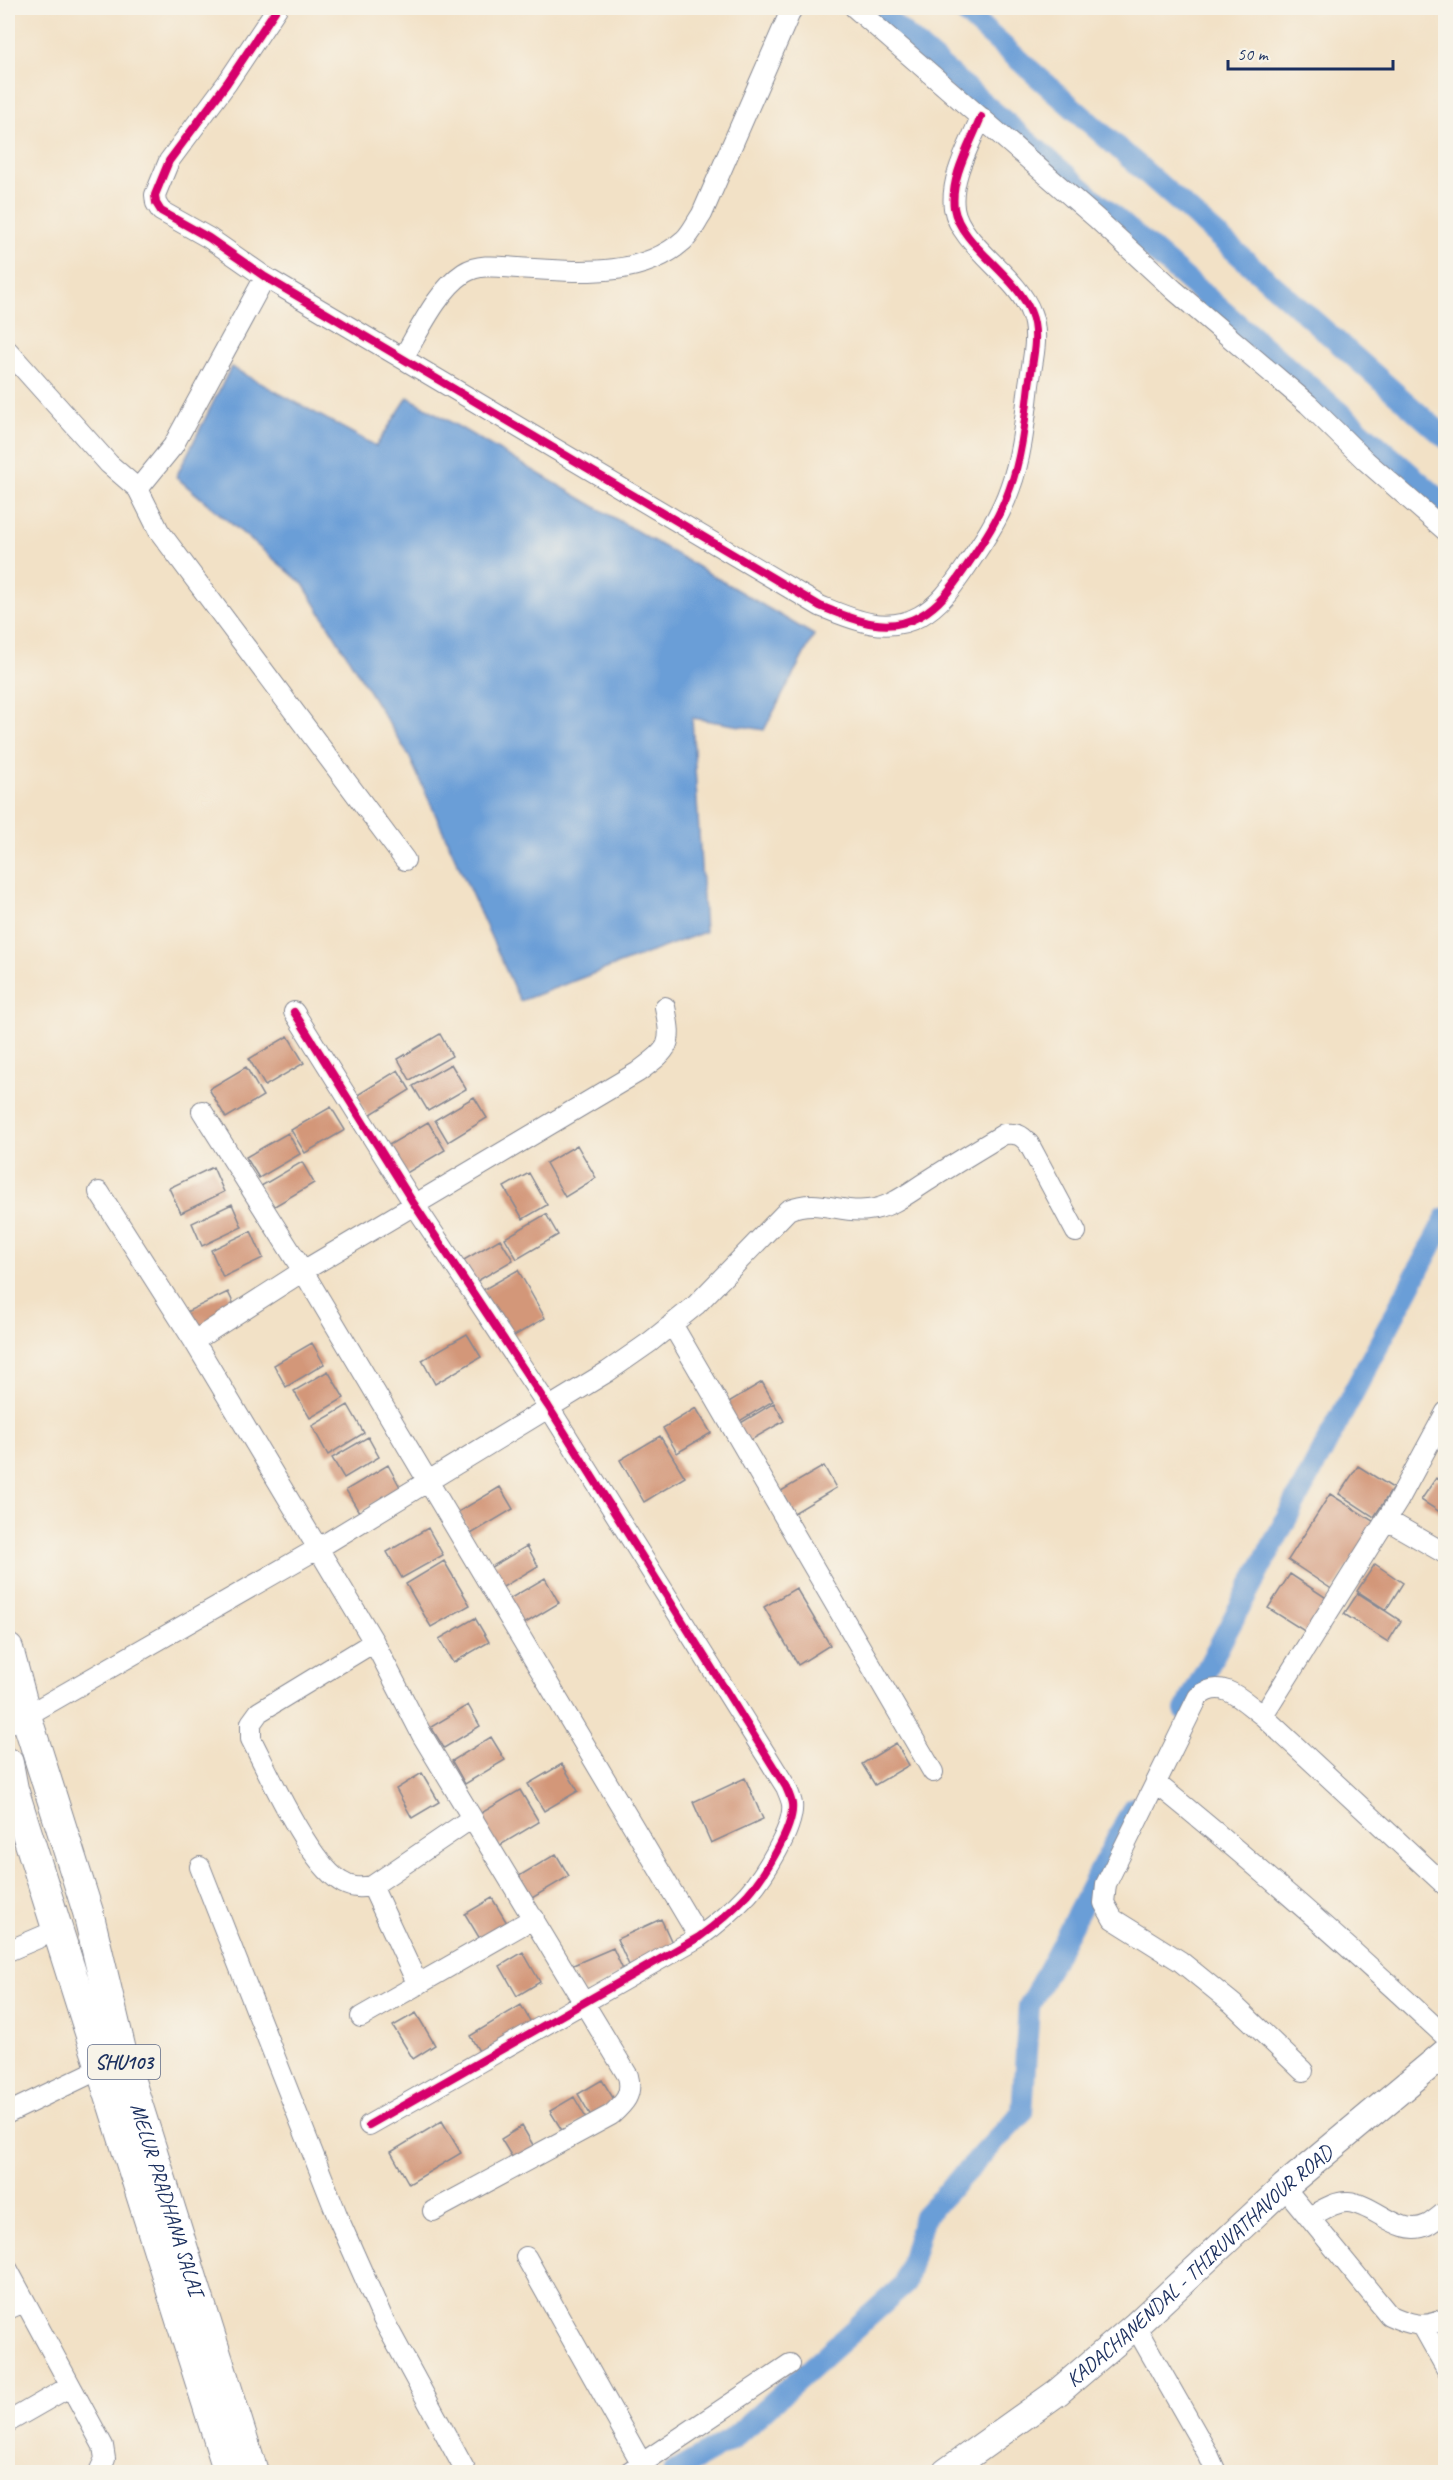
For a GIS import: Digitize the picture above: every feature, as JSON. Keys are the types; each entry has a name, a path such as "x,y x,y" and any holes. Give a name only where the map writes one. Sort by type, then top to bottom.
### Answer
{"main road":[{"name":"MELUR PRADHANA SALAI","path":"8,1649 17,1720 88,1912 112,2063 229,2472"},
{"name":"MELUR PRADHANA SALAI","path":"9,1775 57,1930 112,2063 253,2472"},
{"name":"KADACHANENDAL - THIRUVATHAVOUR ROAD","path":"946,2472 1058,2392 1135,2326 1284,2187 1446,2052"}],"street":[{"path":"277,8 227,82 169,161 155,195 156,203 161,211 209,238 265,277 820,606 865,624 893,625 918,617 943,600 988,535 1011,487 1021,444 1035,342 1031,313 1015,286 963,230 954,207 956,179 981,117"},
{"path":"403,358 449,287 466,272 485,266 586,272 639,265 665,255 686,239 702,214 792,8"},
{"path":"855,8 1174,290 1308,404 1366,461 1446,531"},
{"path":"138,489 173,446 265,277"},
{"path":"8,351 109,464 138,489 159,531 405,860"},
{"path":"194,1341 303,1271 638,1072 661,1055 668,1044 670,1032 665,1006"},
{"path":"294,1012 414,1204 549,1406 786,1786 792,1806 789,1826 750,1892 724,1918 699,1937 369,2126"},
{"path":"202,1111 303,1271 699,1937"},
{"path":"17,1720 317,1549 607,1372 696,1305 788,1210 802,1204 821,1204 848,1210 869,1210 885,1205 1004,1134 1015,1133 1023,1136 1029,1144 1076,1232"},
{"path":"99,1192 194,1341 374,1642 422,1735 628,2076 631,2087 626,2102 611,2115 433,2211"},
{"path":"672,1324 933,1772"},
{"path":"1263,1716 1387,1520 1446,1412"},
{"path":"1387,1520 1446,1554"},
{"path":"374,1642 259,1712 251,1723 249,1731 251,1739 308,1845 325,1868 339,1881 350,1886 372,1886 472,1818"},
{"path":"1303,2071 1233,2004 1180,1961 1113,1919 1104,1904 1106,1884 1198,1697 1214,1687 1225,1689 1263,1716 1446,1886"},
{"path":"1156,1784 1235,1847 1370,1966 1446,2037"},
{"path":"200,1867 339,2220 383,2319 466,2472"},
{"path":"372,1886 418,1985"},
{"path":"361,2017 534,1918"},
{"path":"8,1951 57,1930"},
{"path":"8,2113 112,2063"},
{"path":"1284,2187 1389,2315 1406,2323 1422,2325 1439,2322 1446,2318"},
{"path":"1309,2217 1336,2204 1347,2202 1365,2205 1400,2225 1415,2229 1428,2225 1446,2211"},
{"path":"526,2257 635,2468 790,2364"},
{"path":"8,2270 16,2305 69,2387 102,2446 105,2459 99,2472"},
{"path":"1422,2325 1446,2368"},
{"path":"1135,2326 1216,2472"},
{"path":"8,2422 69,2387"}],"water":[{"path":"231,367 376,446 408,397 814,635 764,730 692,718 705,932 520,1001 409,756 303,584 176,477"}],"building":[{"path":"440,1034 452,1056 410,1080 398,1059"},
{"path":"288,1036 304,1063 265,1086 249,1059"},
{"path":"451,1064 466,1089 428,1111 413,1086"},
{"path":"246,1067 263,1096 226,1118 209,1089"},
{"path":"398,1070 410,1090 368,1116 356,1096"},
{"path":"474,1097 487,1118 448,1142 435,1120"},
{"path":"331,1107 345,1130 305,1153 291,1130"},
{"path":"428,1122 445,1150 405,1174 389,1145"},
{"path":"288,1133 300,1154 259,1178 246,1157"},
{"path":"577,1145 596,1178 565,1197 546,1163"},
{"path":"302,1162 314,1183 273,1207 261,1186"},
{"path":"213,1167 224,1192 181,1213 169,1188"},
{"path":"529,1173 547,1205 523,1219 504,1187"},
{"path":"232,1204 242,1227 202,1246 192,1223"},
{"path":"546,1214 558,1235 517,1259 505,1238"},
{"path":"251,1231 263,1258 223,1277 211,1250"},
{"path":"500,1239 513,1260 474,1283 462,1261"},
{"path":"518,1270 545,1318 509,1339 481,1291"},
{"path":"228,1292 237,1311 193,1331 184,1313"},
{"path":"467,1334 481,1357 435,1384 422,1360"},
{"path":"312,1343 324,1364 286,1387 274,1365"},
{"path":"328,1371 344,1398 310,1418 294,1391"},
{"path":"762,1382 773,1401 733,1425 722,1406"},
{"path":"774,1403 784,1421 744,1444 734,1427"},
{"path":"348,1405 364,1433 328,1455 312,1426"},
{"path":"696,1408 711,1433 677,1453 663,1428"},
{"path":"660,1436 685,1477 644,1502 620,1460"},
{"path":"368,1437 379,1457 344,1478 332,1458"},
{"path":"1446,1464 1446,1478 1439,1474"},
{"path":"388,1465 400,1487 359,1512 346,1490"},
{"path":"824,1466 836,1488 794,1513 781,1491"},
{"path":"1358,1466 1393,1488 1374,1517 1339,1494"},
{"path":"1436,1478 1446,1485 1446,1516 1421,1500"},
{"path":"500,1487 513,1509 471,1534 458,1512"},
{"path":"1330,1494 1376,1523 1333,1590 1288,1560"},
{"path":"428,1528 443,1555 402,1578 387,1552"},
{"path":"527,1546 538,1566 498,1590 486,1570"},
{"path":"444,1561 470,1605 431,1627 406,1584"},
{"path":"1375,1564 1403,1583 1386,1610 1357,1591"},
{"path":"1290,1574 1328,1599 1306,1632 1268,1608"},
{"path":"545,1578 559,1603 519,1627 504,1602"},
{"path":"796,1588 830,1645 798,1665 764,1607"},
{"path":"1358,1593 1401,1621 1388,1642 1344,1614"},
{"path":"475,1618 489,1642 453,1663 439,1639"},
{"path":"468,1705 480,1726 444,1748 431,1727"},
{"path":"491,1737 505,1760 465,1784 452,1761"},
{"path":"896,1743 909,1765 875,1785 862,1764"},
{"path":"562,1764 578,1791 544,1811 528,1784"},
{"path":"422,1773 439,1802 412,1818 396,1789"},
{"path":"745,1778 763,1819 711,1843 693,1802"},
{"path":"520,1790 539,1822 497,1847 478,1815"},
{"path":"556,1854 569,1876 532,1898 519,1876"},
{"path":"492,1898 510,1928 483,1944 465,1914"},
{"path":"661,1919 673,1945 629,1965 617,1939"},
{"path":"613,1948 624,1972 583,1991 571,1966"},
{"path":"523,1952 540,1982 517,1996 500,1966"},
{"path":"521,2005 534,2028 483,2058 470,2036"},
{"path":"416,2013 435,2045 413,2059 393,2026"},
{"path":"602,2080 615,2101 591,2116 578,2094"},
{"path":"574,2097 586,2118 563,2132 550,2111"},
{"path":"442,2121 461,2153 409,2184 391,2152"},
{"path":"522,2126 536,2150 515,2162 501,2139"}],"waterway":[{"path":"874,8 1446,505"},
{"path":"960,8 1446,438"},
{"path":"1185,1710 1446,1218"},
{"path":"674,2472 732,2439 905,2284 924,2216 1022,2113 1029,2006 1133,1808"}],"cycle path":[{"path":"277,8 227,83 169,161 155,195 156,203 161,211 209,238 265,277 820,606 869,623 882,625 907,622 927,611 951,588 991,529 1006,499 1023,437 1034,349 1034,321 1024,299 1014,286 967,235 958,222 954,208 958,173 981,117"},
{"path":"294,1012 414,1204 548,1406 786,1787 792,1804 792,1814 783,1838 762,1876 742,1900 706,1932 369,2125"}]}
